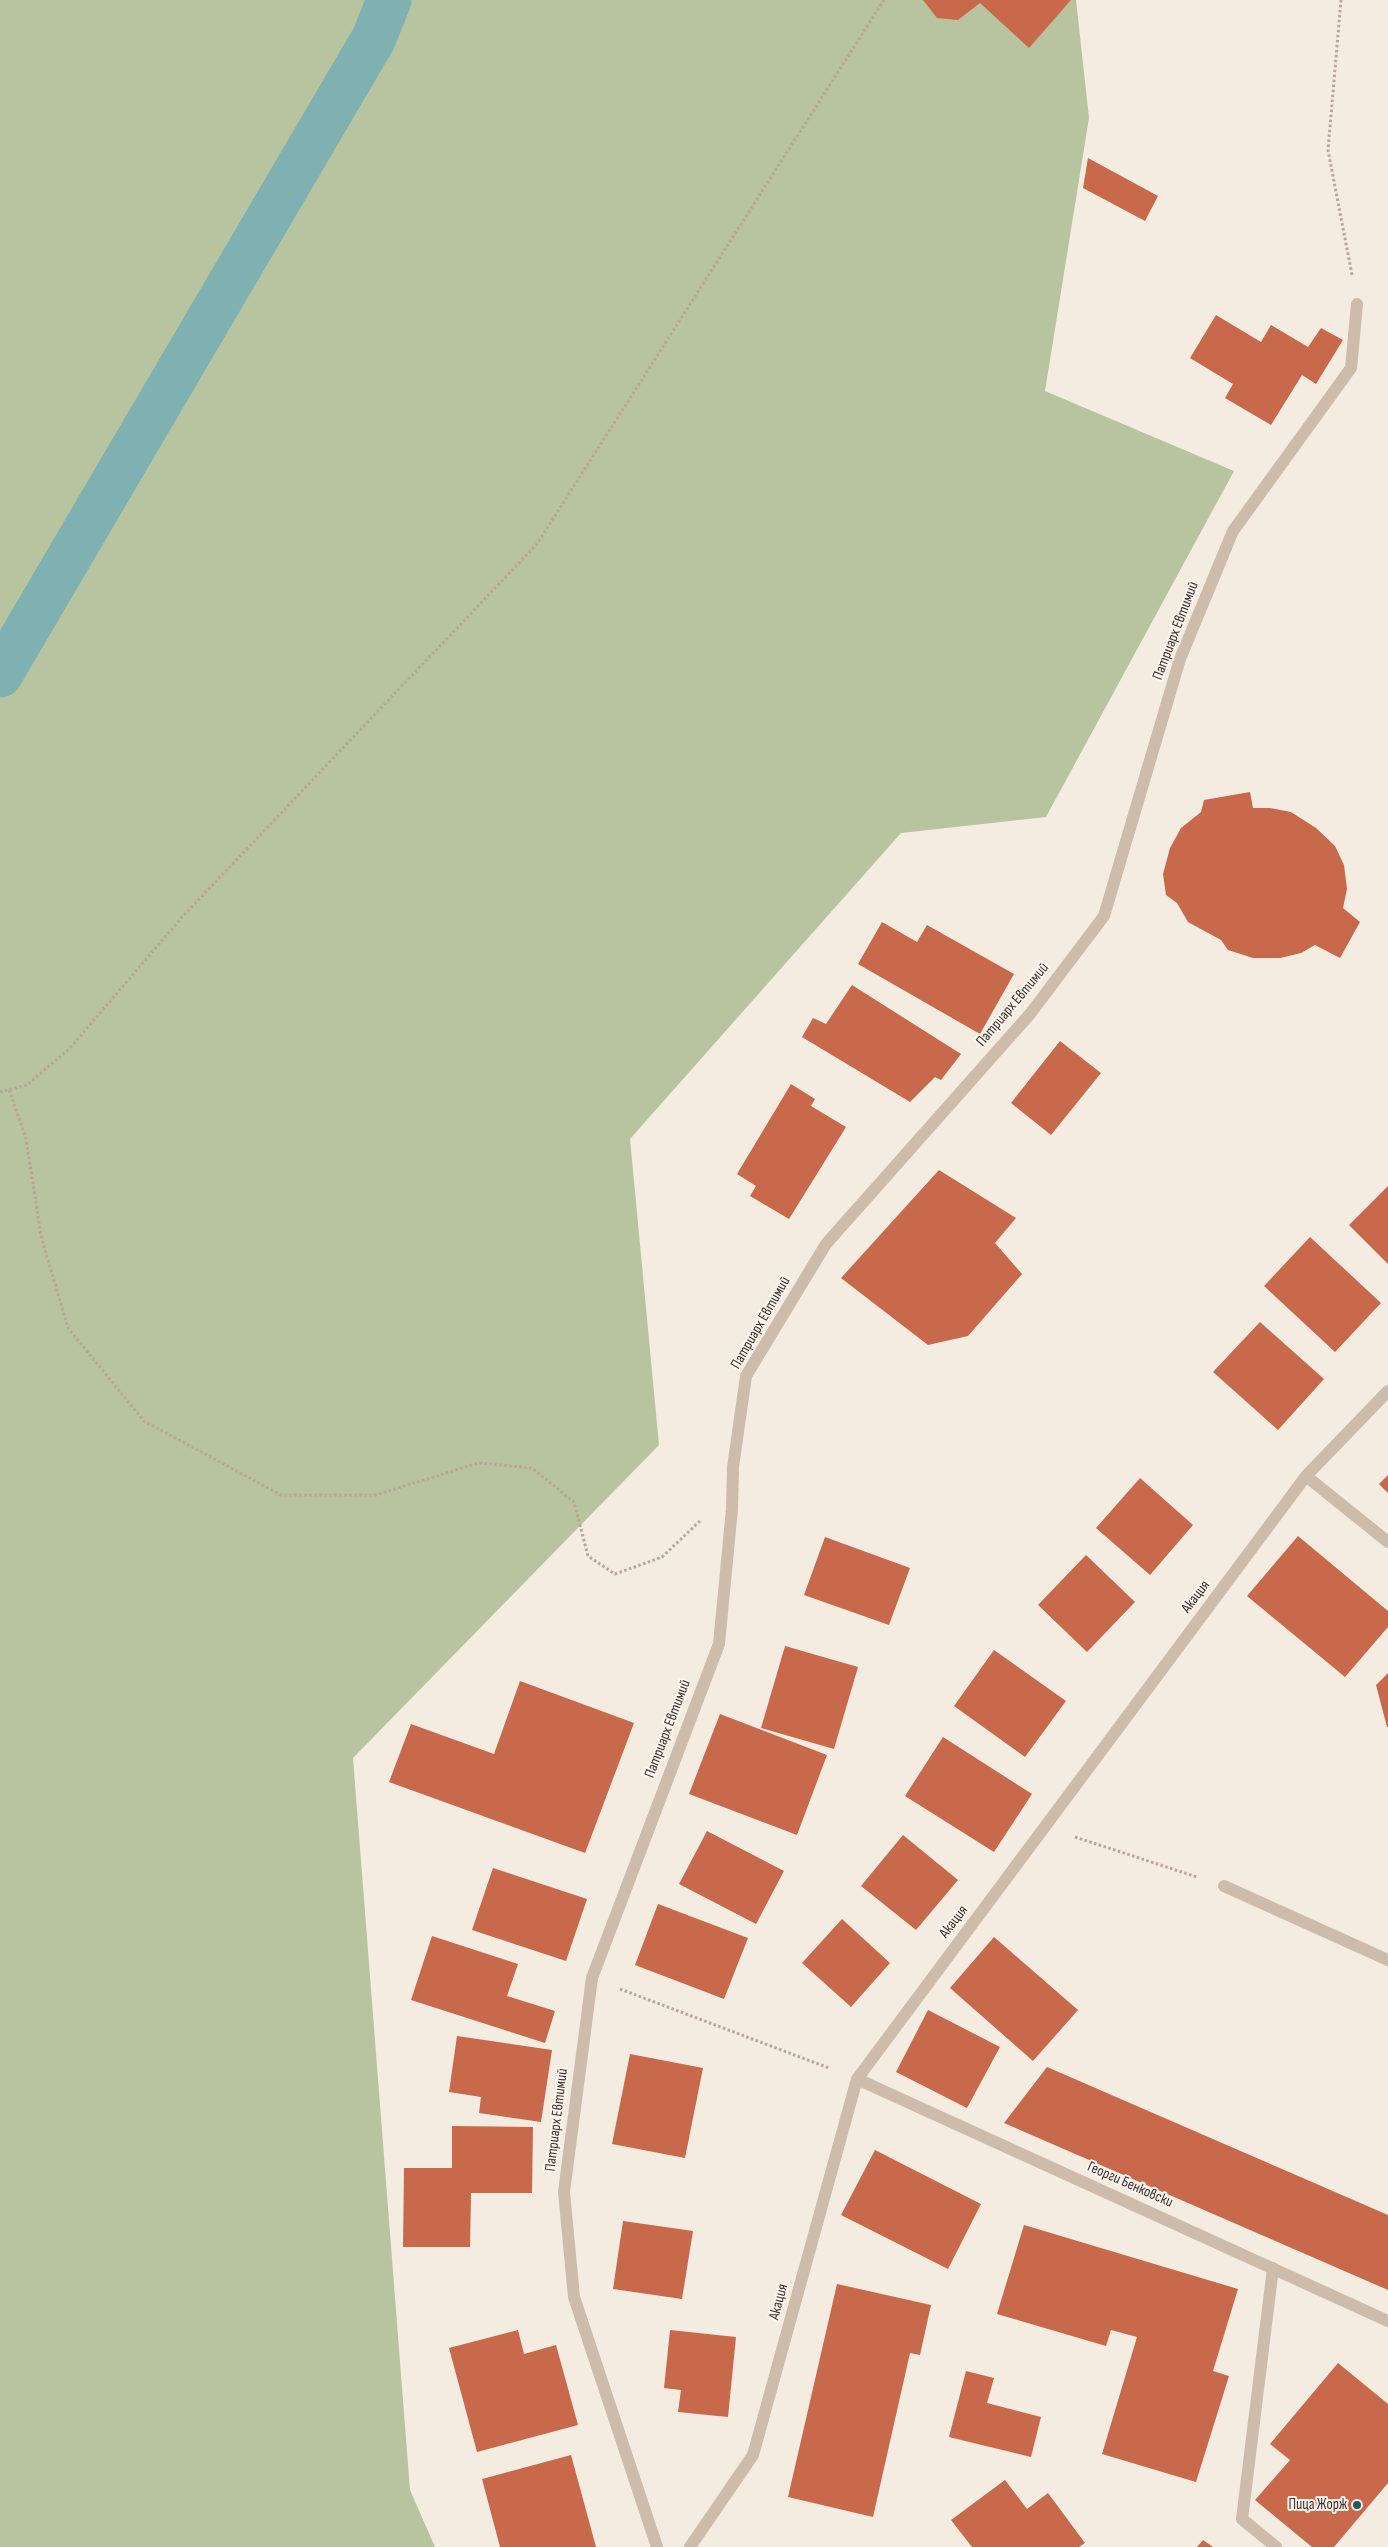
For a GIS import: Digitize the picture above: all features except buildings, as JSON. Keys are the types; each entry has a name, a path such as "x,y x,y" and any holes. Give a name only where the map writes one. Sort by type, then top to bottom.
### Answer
{"street":[{"name":"Патриарх Евтимий","path":"657,2547 574,2297 564,2192 592,1978 718,1644 732,1509 733,1467 746,1376 826,1244 1030,1014 1104,916 1184,650 1233,531 1351,368 1358,304"},
{"name":"Акация","path":"690,2547 753,2455 857,2079 1306,1476 1388,1391"},
{"path":"1306,1476 1388,1542"},
{"path":"1224,1886 1388,1960"},
{"name":"Георги Бенковски","path":"857,2079 1388,2321"},
{"path":"1273,2268 1242,2519 1276,2547"}],"path":[{"path":"0,1092 27,1085 70,1048 184,915 537,544 884,0"},
{"path":"1341,0 1328,150 1358,304"},
{"path":"9,1090 26,1138 41,1236 68,1328 144,1421 281,1495 376,1495 478,1463 532,1468 574,1502 588,1556 615,1574 662,1557 707,1515 732,1509"},
{"path":"1045,1827 1224,1886"},
{"path":"592,1978 857,2079"}],"green space":[{"path":"0,0 1076,0 1089,118 1045,391 1234,471 1046,817 901,833 630,1139 659,1445 353,1758 410,2490 435,2547 0,2547"}],"waterway":[{"path":"0,675 374,38 389,0"}],"place":[{"name":"Пица Жорж","path":"1357,2505"}]}
